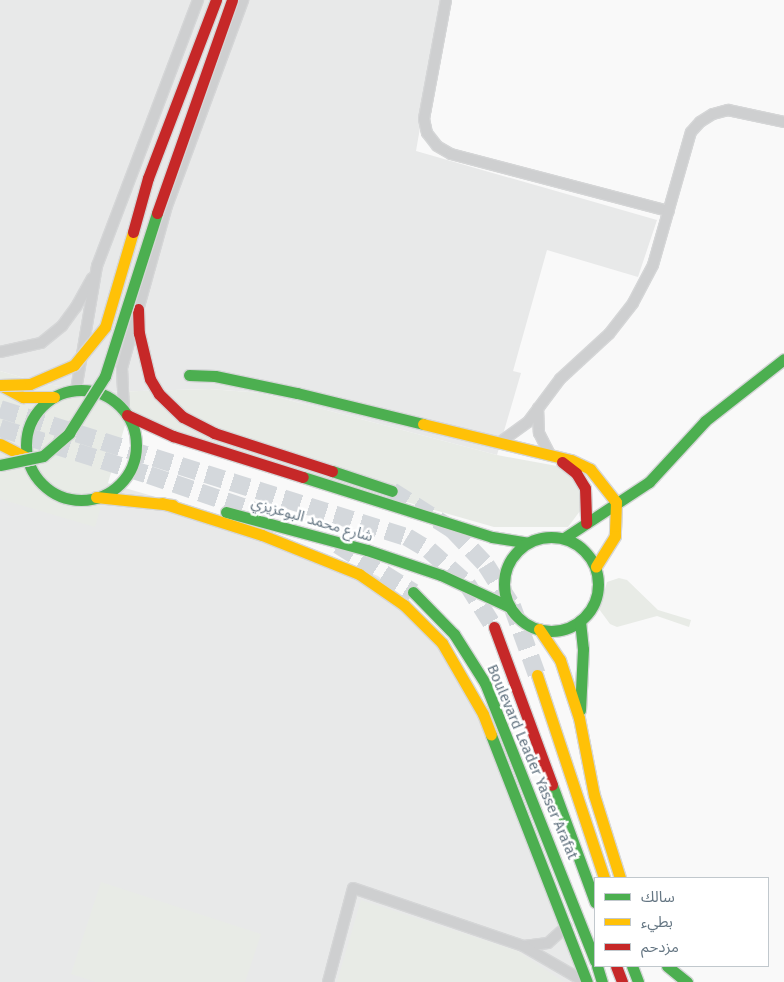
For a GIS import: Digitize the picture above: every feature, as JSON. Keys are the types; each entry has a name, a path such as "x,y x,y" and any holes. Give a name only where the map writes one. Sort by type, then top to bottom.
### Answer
{"main road":[{"path":"0,385 30,384 60,373 74,365 89,350 105,327 148,178 216,0"},
{"path":"0,465 43,456 69,433 105,376 178,146 232,0"},
{"path":"138,309 139,332 150,379 159,394 183,417 214,433 392,491"},
{"path":"564,538 649,482 720,409 784,359"},
{"path":"189,375 215,376 297,393 550,455 590,469 616,502 615,536 596,567"},
{"path":"0,385 23,396 54,397"},
{"path":"125,413 135,439 132,464 118,485 96,497 67,498 54,492 37,477 28,458 27,434 30,423 44,404 54,397 76,390 107,397 125,413 192,442 492,537 528,543 552,537 564,538 583,549 596,567 598,582 595,601 580,621 561,630 539,629"},
{"path":"0,444 28,458"},
{"path":"550,455 576,473 585,488 586,523"},
{"name":"شارع محمد البوعزيزي","path":"96,497 228,513 367,550 441,576 510,607"},
{"path":"162,504 262,535 359,574 389,594 424,623 457,666 483,714 568,925 586,982"},
{"path":"528,543 511,560 506,571 505,589 510,607 518,617 539,629 560,660 579,718 594,795 620,877"},
{"name":"Boulevard Leader Yasser Arafat","path":"413,592 454,634 485,683 594,958"},
{"path":"579,718 583,663 580,621"},
{"name":"Boulevard Leader Yasser Arafat","path":"494,627 594,899"},
{"path":"537,675 604,877"},
{"path":"597,967 602,982"},
{"path":"616,967 622,982"},
{"path":"632,967 638,982"},
{"path":"666,967 673,982"},
{"path":"666,967 687,982"}],"street":[{"path":"0,352 41,343 62,326 76,308 97,266 198,0"},
{"path":"125,413 122,368 138,309 178,174 243,0"},
{"path":"446,0 424,119 427,133 437,146 452,154 669,211"},
{"path":"499,443 514,434 539,407 560,379 610,334 633,303 653,265 691,132 700,122 713,114 728,110 784,122"},
{"path":"76,390 97,266"},
{"path":"539,407 539,432 550,455"},
{"path":"328,982 353,888 523,946 586,982"},
{"path":"523,946 548,943 568,925"}],"shaded area":[{"path":"0,0 442,0 416,151 657,220 638,277 547,250 513,371 521,373 497,455 262,393 209,389 105,392 45,384 0,371"},
{"path":"0,371 45,384 105,392 209,389 262,393 497,455 557,466 574,477 582,487 580,511 568,527 494,527 126,422 95,527 0,499"},
{"path":"0,452 260,527 378,576 410,603 444,635 593,982 0,982"},
{"path":"619,578 627,580 658,610 691,620 689,627 657,616 617,627 610,624 599,609 607,582"},
{"path":"101,882 261,934 245,982 96,982 71,974"},
{"path":"361,900 518,951 564,982 337,982"}],"tunnel":[{"path":"0,409 407,537 429,550 467,584 494,627"},
{"path":"0,428 149,475 266,515"},
{"path":"392,491 453,530 486,565 512,606 537,675"},
{"path":"338,545 413,592"}],"traffic: fast":[{"path":"0,465 43,456 69,433 105,376 157,213"},
{"path":"564,538 649,482 705,421 784,359"},
{"path":"189,375 215,376 297,393 423,424"},
{"path":"81,390 102,395 120,406 131,424 136,445 131,466 120,484 102,495 81,500 60,495 42,484 31,466 26,445 31,424 42,406 60,395 81,390"},
{"path":"332,471 392,491"},
{"path":"303,477 492,537 528,543"},
{"path":"226,512 367,550 441,575 510,607"},
{"path":"551,537 569,541 584,551 594,566 598,584 594,602 584,617 569,627 551,631 533,627 518,617 508,602 504,584 508,566 518,551 533,541 551,537"},
{"path":"413,592 454,634 485,683 594,958"},
{"path":"580,621 583,649 580,710"},
{"path":"491,735 587,982"},
{"path":"552,785 594,899"},
{"path":"597,967 602,982"},
{"path":"632,967 638,982"},
{"path":"668,967 687,982"}],"traffic: slow":[{"path":"0,385 30,384 74,365 105,327 133,232"},
{"path":"0,385 23,397 54,397"},
{"path":"423,424 571,460 590,469 616,502 615,536 596,567"},
{"path":"0,444 27,458"},
{"path":"96,497 173,505"},
{"path":"162,503 262,535 359,574 404,605 442,643 483,714 491,735"},
{"path":"539,629 560,660 579,718 594,795 620,877"},
{"path":"537,675 604,877"}],"traffic: jam":[{"path":"133,232 148,178 216,0"},
{"path":"157,213 232,0"},
{"path":"138,309 139,333 150,379 159,394 183,417 214,433 332,471"},
{"path":"127,415 173,436 303,477"},
{"path":"562,462 576,473 585,488 586,523"},
{"path":"494,627 552,785"},
{"path":"616,967 622,982"}]}
